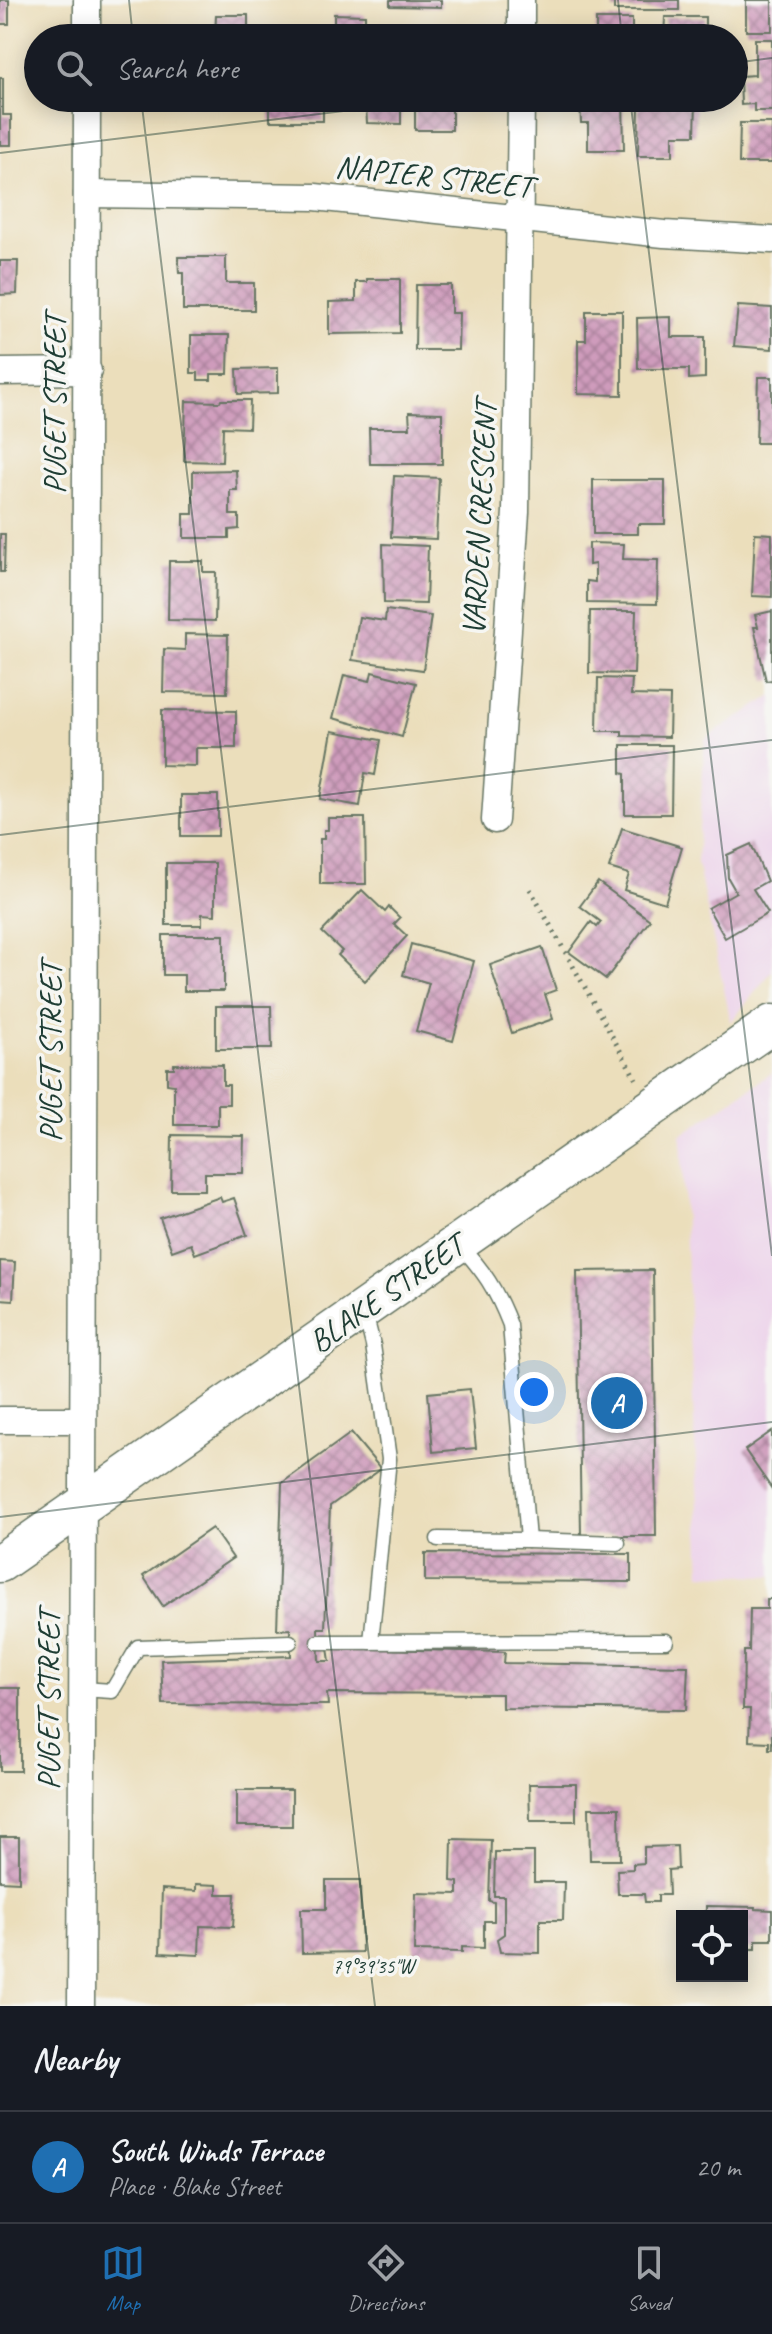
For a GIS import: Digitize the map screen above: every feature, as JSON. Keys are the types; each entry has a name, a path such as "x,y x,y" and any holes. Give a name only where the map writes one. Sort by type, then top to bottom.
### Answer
{"main road":[{"name":"BLAKE STREET","path":"0,1563 772,1024"}],"street":[{"path":"87,0 87,24"},
{"path":"521,0 521,24"},
{"name":"PUGET STREET","path":"81,2006 87,112"},
{"name":"VARDEN CRESCENT","path":"495,820 516,512 521,112"},
{"name":"NAPIER STREET","path":"87,194 315,197 664,234 772,240"},
{"path":"0,372 88,371"},
{"path":"0,1420 82,1420"}],"lane":[{"path":"458,1243 498,1294 510,1325 528,1540"},
{"path":"364,1309 373,1345 389,1459 371,1642"},
{"path":"438,1539 618,1543"},
{"path":"318,1642 666,1641"},
{"path":"82,1689 112,1691 138,1647 290,1642"}],"path":[{"path":"530,889 636,1080"}],"shaded area":[{"path":"772,696 772,971 731,1022 697,862 705,739"},
{"path":"772,1073 772,1576 701,1574 681,1135"}],"building":[{"path":"0,0 9,0 9,24 0,24"},
{"path":"390,0 441,0 441,7 390,6"},
{"path":"614,0 679,0 679,10 614,10"},
{"path":"746,0 772,0 772,31 748,31"},
{"path":"334,14 365,15 365,24 334,24"},
{"path":"216,15 248,15 248,24 216,24"},
{"path":"665,17 705,17 705,24 665,24"},
{"path":"596,19 632,19 632,24 596,24"},
{"path":"755,39 772,39 772,111 754,111 754,104 748,104 748,75 755,75"},
{"path":"0,78 3,78 3,115 11,115 11,145 0,145"},
{"path":"270,112 323,112 323,121 270,121"},
{"path":"366,112 401,112 401,124 367,123"},
{"path":"415,112 452,112 452,130 415,130"},
{"path":"581,112 623,112 624,150 588,150 588,123 581,123"},
{"path":"639,112 696,112 695,135 673,135 673,156 638,156"},
{"path":"740,123 772,123 772,163 739,163"},
{"path":"178,257 226,257 226,283 254,283 254,310 183,310 183,273 179,273"},
{"path":"0,261 18,261 17,294 0,295"},
{"path":"367,279 400,279 400,333 329,334 329,302 356,301 356,282 367,282"},
{"path":"416,285 451,285 451,313 459,313 458,350 415,350"},
{"path":"738,306 772,308 772,349 734,346"},
{"path":"586,311 622,311 622,395 578,394 578,340 586,340"},
{"path":"671,317 671,337 705,337 705,378 689,379 689,369 638,369 637,318"},
{"path":"191,335 229,335 228,374 211,374 211,380 198,380 198,373 191,373"},
{"path":"278,368 278,393 238,394 237,369"},
{"path":"758,377 772,377 772,443 756,443"},
{"path":"250,400 249,428 223,427 222,462 184,461 186,401"},
{"path":"409,412 442,413 442,464 370,464 369,428 410,428"},
{"path":"236,470 237,490 230,490 230,515 239,515 239,529 229,530 229,538 184,538 184,514 193,514 193,471"},
{"path":"394,476 439,478 436,539 391,537"},
{"path":"593,480 665,480 665,524 638,524 638,534 593,534"},
{"path":"755,533 772,534 772,597 752,596"},
{"path":"0,534 5,534 4,572 0,572"},
{"path":"589,543 624,544 623,559 658,560 657,604 587,603 587,581 595,582 595,564 589,565"},
{"path":"383,544 428,546 426,604 384,603"},
{"path":"169,561 203,561 203,572 216,572 215,621 168,620"},
{"path":"386,610 431,616 423,670 352,660 359,617 385,621"},
{"path":"590,611 636,611 634,674 589,673"},
{"path":"772,611 772,680 766,681 754,627 758,627 755,615"},
{"path":"185,634 228,635 227,693 163,692 164,649 185,650"},
{"path":"372,672 416,683 402,737 333,718 344,675 370,681"},
{"path":"598,678 632,679 631,695 670,696 669,737 622,736 622,731 597,731"},
{"path":"162,710 236,711 236,748 196,748 196,766 162,765"},
{"path":"332,731 381,740 375,775 365,773 360,806 320,799"},
{"path":"621,745 672,745 671,814 625,814"},
{"path":"181,795 218,795 218,836 181,836"},
{"path":"328,818 365,818 366,884 320,884 320,839 324,839 324,830 328,830"},
{"path":"622,828 682,847 665,903 624,890 629,874 609,868"},
{"path":"751,844 767,881 753,889 768,913 725,938 708,908 736,892 728,878 727,855"},
{"path":"166,863 215,863 215,915 202,914 202,925 166,925"},
{"path":"598,882 650,920 606,979 569,952 591,922 597,927 601,922 580,906"},
{"path":"362,890 385,912 389,907 400,918 394,924 407,936 365,981 338,955 342,951 322,932"},
{"path":"163,935 224,935 224,991 184,991 184,975 163,975"},
{"path":"411,944 474,961 453,1041 416,1031 429,983 403,975"},
{"path":"542,947 556,990 545,994 553,1019 512,1033 490,965"},
{"path":"216,1006 271,1006 272,1049 216,1049"},
{"path":"174,1064 223,1065 223,1085 229,1085 229,1104 218,1104 218,1125 174,1125 174,1085 167,1084 167,1068 174,1068"},
{"path":"172,1135 244,1136 243,1173 205,1173 205,1190 171,1190"},
{"path":"220,1197 222,1202 234,1198 247,1235 195,1254 191,1244 172,1251 160,1218"},
{"path":"0,1261 15,1262 13,1300 0,1299"},
{"path":"653,1270 656,1536 581,1536 577,1271"},
{"path":"470,1389 476,1448 433,1452 428,1393"},
{"path":"772,1431 772,1489 745,1450"},
{"path":"351,1433 381,1469 330,1506 325,1628 318,1628 319,1661 330,1661 328,1648 505,1652 504,1663 688,1666 686,1710 502,1708 502,1694 327,1693 328,1705 163,1704 161,1660 291,1656 290,1629 277,1630 282,1483"},
{"path":"212,1528 233,1558 163,1606 143,1576"},
{"path":"425,1553 631,1554 631,1582 425,1581"},
{"path":"767,1599 772,1599 772,1749 769,1749 769,1742 749,1741 750,1709 743,1709 744,1651 749,1651 750,1609 767,1609"},
{"path":"0,1688 20,1688 20,1771 0,1771"},
{"path":"529,1784 576,1784 576,1821 530,1821"},
{"path":"237,1790 292,1790 292,1826 237,1826"},
{"path":"589,1808 619,1808 620,1860 590,1860"},
{"path":"0,1837 19,1837 19,1882 0,1881"},
{"path":"452,1839 491,1840 489,1901 494,1902 494,1921 484,1921 484,1948 462,1947 462,1952 414,1951 416,1893 458,1894 458,1882 451,1881"},
{"path":"677,1846 678,1869 668,1870 669,1895 658,1895 658,1902 645,1902 644,1894 618,1894 617,1870 633,1869 633,1864 644,1863 644,1847"},
{"path":"495,1852 534,1852 534,1882 564,1882 563,1920 540,1920 540,1953 500,1952 497,1939 504,1934 504,1896 494,1896"},
{"path":"326,1880 360,1880 362,1952 302,1953 301,1909 326,1909"},
{"path":"196,1884 217,1885 217,1894 235,1894 233,1927 200,1926 199,1955 160,1953 162,1889 196,1891"},
{"path":"706,1906 772,1910 772,1940 756,1940 756,1949 748,1949 748,1910 706,1910"}],"place":[{"name":"South Winds Terrace","path":"617,1403"}]}
